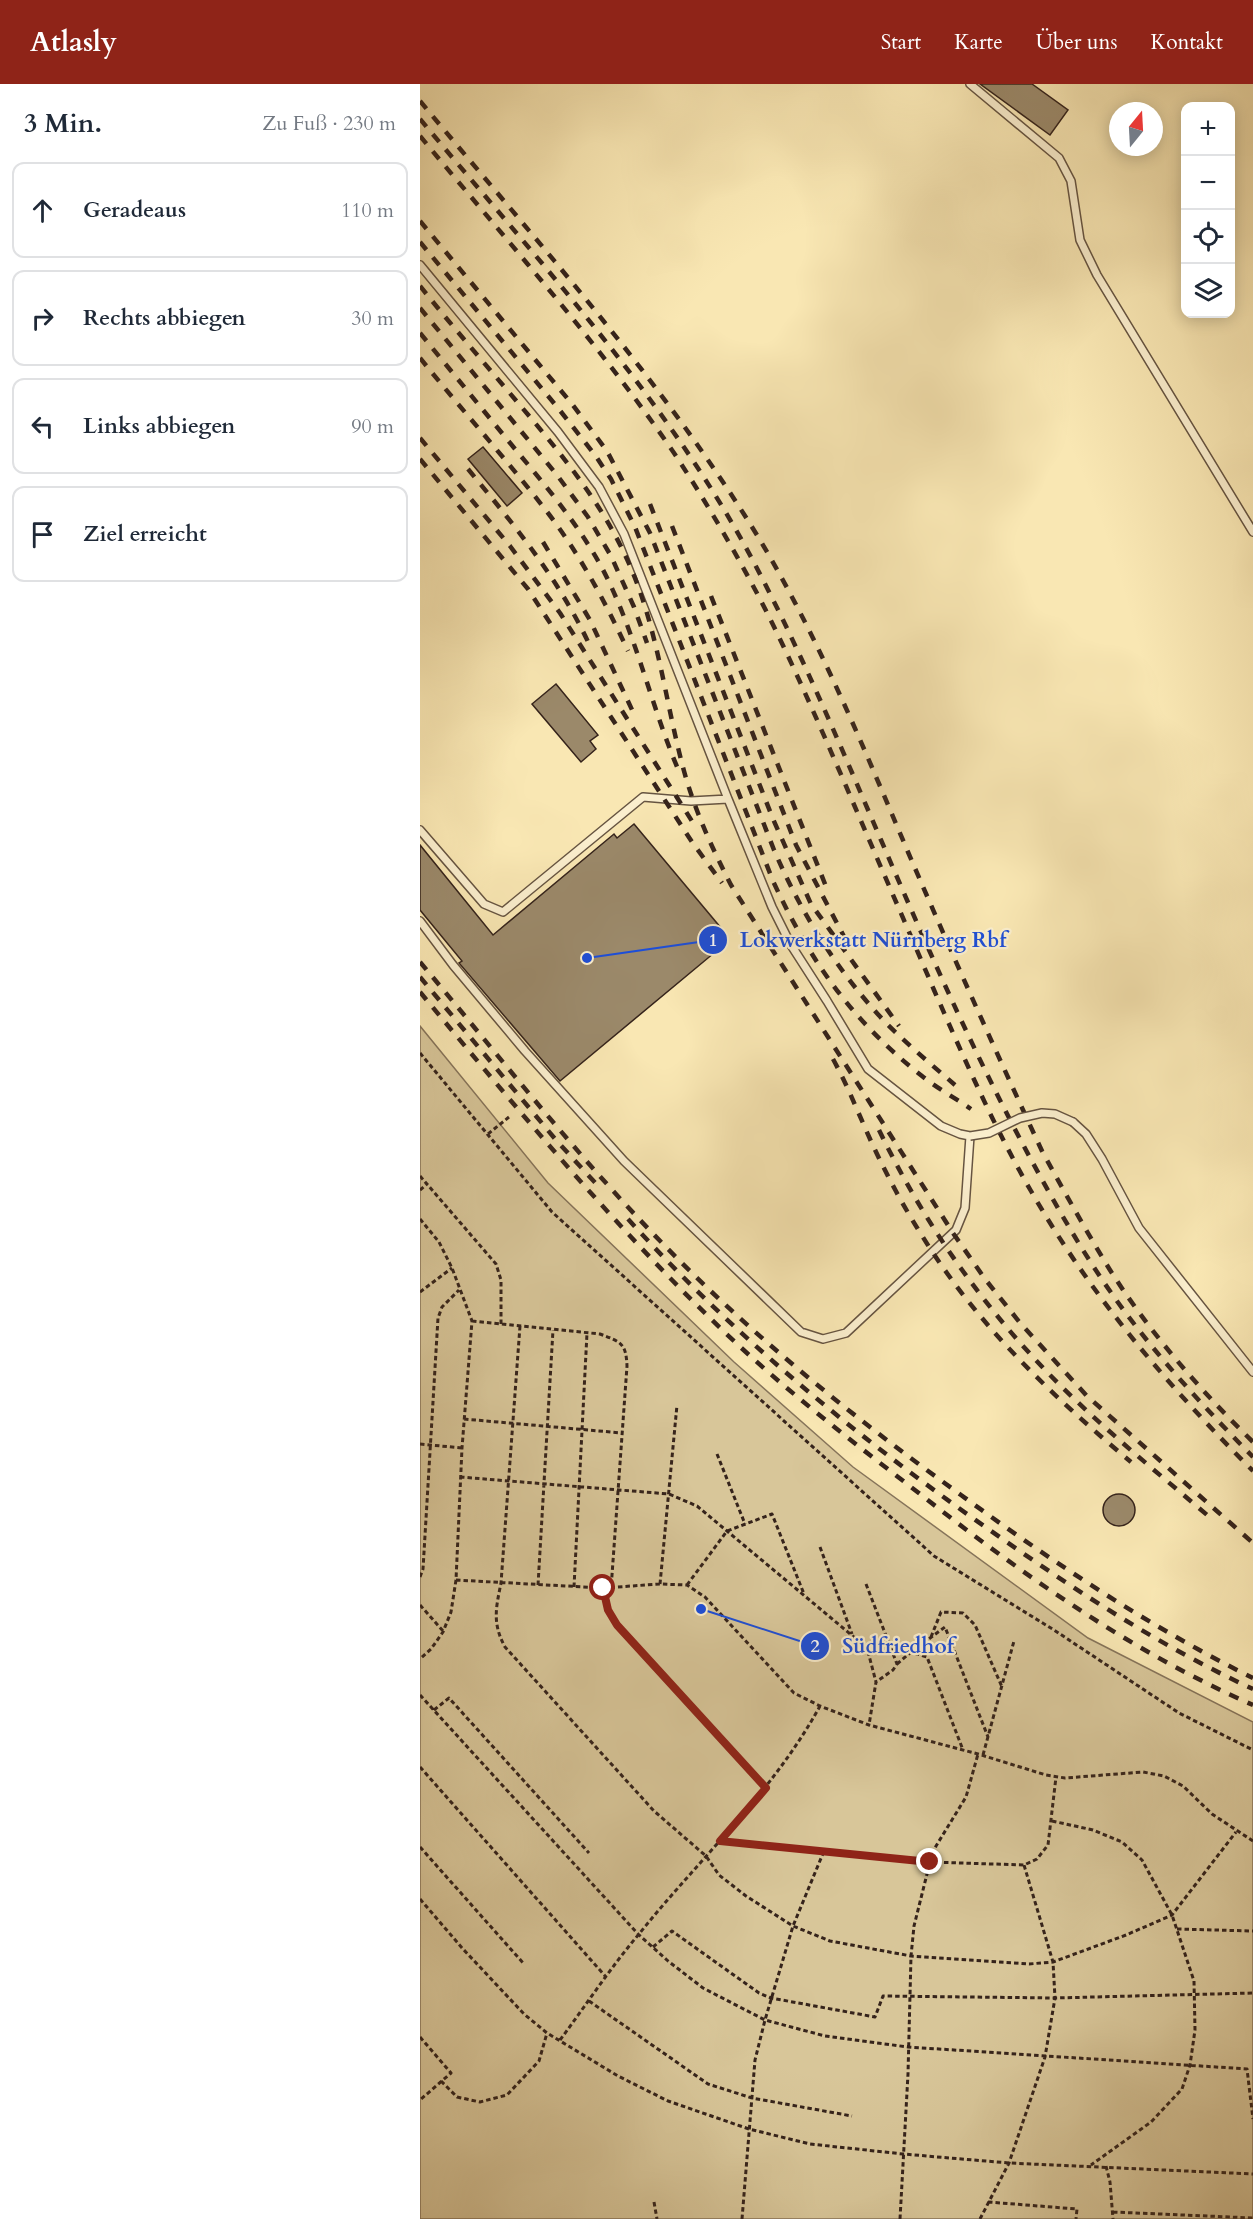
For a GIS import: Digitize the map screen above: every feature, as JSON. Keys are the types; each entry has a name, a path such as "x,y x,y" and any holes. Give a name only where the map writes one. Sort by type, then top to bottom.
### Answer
{"lane":[{"path":"970,84 1059,158 1071,181 1080,240 1097,275 1253,532"},
{"path":"420,265 558,432 598,487 624,534 772,907 790,945 868,1069 941,1126 960,1134 970,1136 989,1133 1020,1118 1042,1113 1055,1114 1073,1122 1086,1134 1102,1159 1139,1228 1253,1372"},
{"path":"420,830 484,904 503,912 643,796 692,801 728,799"},
{"path":"420,921 453,965 525,1051 624,1161 793,1325 807,1334 823,1339 846,1334 956,1230 965,1208 970,1136"}],"path":[{"path":"420,1053 552,1212 934,1556 1054,1630 1179,1713 1253,1750"},
{"path":"488,1134 509,1117"},
{"path":"420,1176 496,1264 501,1280 501,1324"},
{"path":"420,1190 427,1184"},
{"path":"420,1219 439,1242 452,1268 472,1321 460,1477 456,1580 451,1612 443,1632 431,1649 420,1659"},
{"path":"420,1293 452,1268"},
{"path":"420,1576 423,1569 438,1318 442,1307 460,1289"},
{"path":"472,1321 600,1334 617,1341 626,1351 611,1589"},
{"path":"520,1326 501,1583 495,1616 500,1637 505,1647 654,1811 706,1856 719,1875 746,1896 793,1926 830,1941 911,1956 1029,1964 1053,1962 1172,1915 1236,1832"},
{"path":"537,1585 554,1330"},
{"path":"574,1587 587,1333"},
{"path":"660,1584 677,1405"},
{"path":"464,1419 622,1433"},
{"path":"420,1444 462,1448"},
{"path":"717,1454 745,1524"},
{"path":"460,1477 669,1494 697,1506 867,1648 876,1682 869,1725"},
{"path":"687,1585 727,1531 772,1514 804,1596"},
{"path":"820,1547 853,1635"},
{"path":"456,1580 611,1589 660,1584 687,1585 705,1597 794,1693 820,1706 869,1725 981,1754 1056,1777 1143,1772 1164,1776 1183,1786 1212,1814 1236,1832 1253,1841"},
{"path":"866,1584 897,1664"},
{"path":"603,1588 608,1610 617,1625 766,1788"},
{"path":"420,1605 443,1632"},
{"path":"930,1638 941,1612 963,1612 975,1624 1002,1687"},
{"path":"876,1682 945,1627 988,1737"},
{"path":"900,2219 914,1926 936,1846 966,1797 988,1737 1014,1641"},
{"path":"911,1652 927,1657 963,1750"},
{"path":"420,1695 638,1934 704,1988 765,2020 825,2036 908,2047 1247,2069 1251,2083 1253,2119"},
{"path":"434,1710 449,1698 589,1853"},
{"path":"560,2041 638,1934 766,1788 811,1723 820,1706"},
{"path":"420,1767 606,1977"},
{"path":"720,1841 930,1862 1024,1865 1037,1859 1048,1845 1056,1777"},
{"path":"1052,1821 1093,1830 1122,1842 1142,1860 1172,1915 1194,1981 1195,2030 1190,2065 1182,2089 1151,2122 1089,2166"},
{"path":"420,1847 524,1964"},
{"path":"742,2219 755,2060 793,1926 824,1851"},
{"path":"980,2219 1009,2163 1045,2057 1055,1998 1053,1962 1024,1865"},
{"path":"420,1899 524,2014 547,2033 618,2076 668,2101 749,2129 810,2144 903,2154 1009,2163 1253,2174"},
{"path":"1177,1929 1253,1931"},
{"path":"653,1948 672,1931 759,1993 771,1998 874,2017 883,1995 1055,1998 1253,1993"},
{"path":"589,2001 708,2084 752,2098 852,2116"},
{"path":"441,2081 457,2097 480,2102 507,2095 539,2061 547,2033"},
{"path":"420,2037 450,2073 420,2100"},
{"path":"1106,2166 1110,2182 1113,2219"},
{"path":"654,2202 657,2219"},
{"path":"988,2202 1077,2209 1076,2219"},
{"path":"1113,2212 1253,2218"}],"shaded area":[{"path":"420,1026 548,1183 734,1362 853,1467 1088,1638 1253,1722 1253,2219 420,2219"}],"building":[{"path":"980,84 1032,84 1068,110 1050,135"},
{"path":"483,447 522,493 507,506 468,459"},
{"path":"556,684 598,735 590,741 596,749 581,762 532,704"},
{"path":"634,824 721,928 704,941 714,953 560,1081 459,963 462,961 420,910 420,845 493,935 614,834 617,838"},
{"path":"1119,1494 1131,1498 1135,1510 1131,1522 1119,1526 1107,1522 1103,1510 1107,1498"}],"railway":[{"path":"420,101 598,314 641,369 723,482 760,540 821,654 1042,1151 1125,1293 1195,1381 1253,1442"},
{"path":"420,119 597,330 680,441 717,498 751,557 803,662 947,990 1000,1100 1049,1192 1092,1264 1137,1328 1193,1394 1253,1457"},
{"path":"420,136 614,371 697,488 759,597 782,644 968,1067 1004,1142 1031,1191 1054,1230 1105,1303 1161,1373 1253,1471"},
{"path":"420,221 572,404 607,451 650,533 774,850 809,920 822,942 869,1004 886,1023 955,1085"},
{"path":"420,242 558,408 611,479 635,527 773,881 818,963 835,988 874,1034 928,1080 971,1109"},
{"path":"420,286 552,444 583,484 611,527 642,597 656,646 688,786 717,857 731,885 953,1233 985,1279 1021,1324 1087,1396 1253,1543"},
{"path":"420,308 557,475 588,517 611,556 647,643"},
{"path":"420,333 550,491 592,550 623,615 678,769"},
{"path":"420,358 560,529 592,580 628,651"},
{"path":"420,438 510,546 560,613 697,829"},
{"path":"420,459 528,589 692,842 722,883"},
{"path":"468,469 519,532 550,576 578,621 590,646"},
{"path":"650,504 773,819 811,904 899,1026"},
{"path":"672,526 796,845 850,948"},
{"path":"543,542 590,620 634,714"},
{"path":"711,596 827,889"},
{"path":"420,962 572,1144 634,1214 701,1282 772,1347 884,1438 1031,1545 1140,1616 1253,1678"},
{"path":"420,977 556,1140 600,1188"},
{"path":"420,992 562,1160 635,1242 712,1320 794,1394 938,1508 1051,1591 1169,1664 1253,1705"},
{"path":"833,1059 892,1185 943,1267 966,1298 1017,1357 1072,1411 1131,1462"},
{"path":"879,1130 914,1197 934,1229 977,1290 1024,1348 1089,1413 1213,1520"},
{"path":"628,1219 667,1261 750,1341 837,1415 927,1485 1041,1566 1144,1632 1253,1689"}],"place":[{"name":"Lokwerkstatt Nürnberg Rbf","path":"587,958"},
{"name":"Südfriedhof","path":"701,1609"}],"route":[{"path":"603,1588 608,1610 617,1625 766,1788 720,1841 930,1862"}]}
